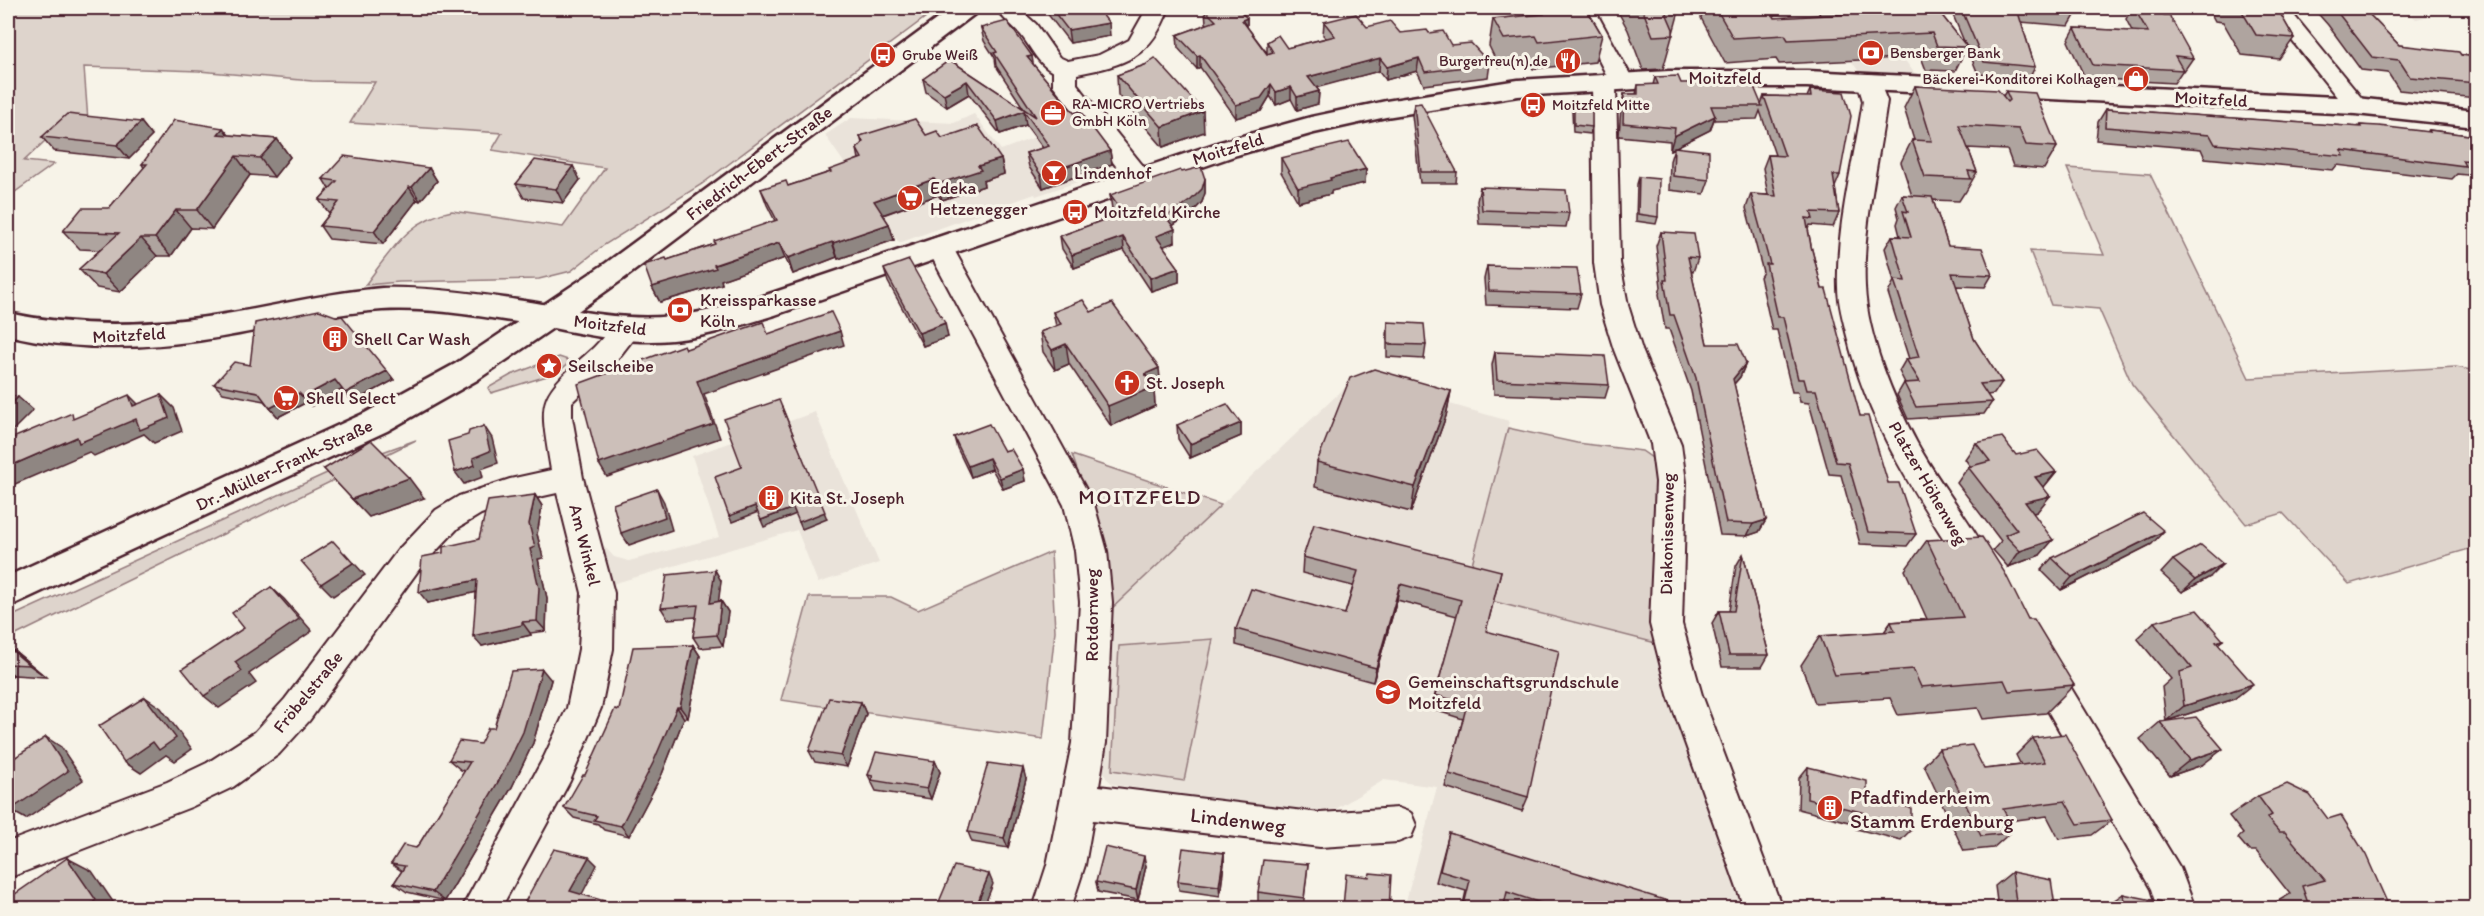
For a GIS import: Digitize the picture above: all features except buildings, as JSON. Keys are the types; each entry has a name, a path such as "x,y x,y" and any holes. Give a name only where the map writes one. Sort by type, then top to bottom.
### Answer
{"main road":[{"name":"Friedrich-Ebert-Straße","path":"549,316 677,225 967,8"},
{"name":"Moitzfeld","path":"8,324 59,335 123,337 159,335 345,303 411,299 440,299 627,329 661,330 707,323 764,307 1227,149 1311,125 1386,109 1518,88 1612,81 1741,77 1869,81 2356,106 2476,119"},
{"name":"Dr.-Müller-Frank-Straße","path":"8,592 376,422 466,372 549,316"}],"street":[{"path":"1008,10 1028,30 1051,62 1065,69 1118,55 1136,46 1143,38 1158,8"},
{"path":"1583,8 1612,81"},
{"path":"2277,8 2356,106"},
{"path":"1065,69 1065,85 1139,178"},
{"name":"Diakonissenweg","path":"1612,81 1607,263 1614,306 1621,328 1666,444 1671,482 1666,624 1685,695 1763,909"},
{"name":"Platzer Höhenweg","path":"1869,81 1875,100 1851,287 1862,346 1880,398 1905,448 1995,594"},
{"name":"Rotdornweg","path":"939,246 1079,504 1091,551 1096,602 1089,743 1066,865 1052,909"},
{"name":"Am Winkel","path":"481,909 561,759 584,708 596,649 598,593 568,478 557,417 558,402 565,390 610,349 627,329"},
{"name":"Fröbelstraße","path":"8,860 178,795 220,775 267,743 297,710 409,560 447,519 470,505 500,494 568,478"},
{"path":"2023,639 2167,881 2175,909"},
{"name":"Lindenweg","path":"1079,801 1320,830 1398,825"}],"shaded area":[{"path":"8,8 938,8 702,184 604,245 571,271 539,279 399,282 365,285 402,238 424,221 437,215 452,211 563,227 605,168 492,150 502,133 350,123 375,82 312,81 199,71 84,67 88,121 68,119 24,161 54,164 8,197"},
{"path":"2403,8 2465,8 2416,19"},
{"path":"1885,33 1915,74 1859,72 1836,38"},
{"path":"974,114 1001,150 1080,120 1115,164 1113,170 1036,196 1035,194 899,243 825,135 851,118 954,123"},
{"path":"2067,168 2150,174 2249,378 2456,367 2476,371 2476,547 2349,584 2283,513 2246,524 2132,384 2099,309 2051,305 2030,251 2104,255"},
{"path":"559,357 571,361 557,373 491,393 488,388 511,375"},
{"name":"Gemeinschaftsgrundschule Moitzfeld","path":"1356,377 1509,421 1478,545 1656,643 1664,682 1676,720 1743,908 1404,908 1437,787 1384,780 1326,815 1122,786 1113,784 1106,778 1102,763 1106,614"},
{"path":"815,412 879,563 818,583 797,530 612,584 604,546 614,557 629,561 719,537 692,456"},
{"path":"1508,428 1577,443 1642,451 1652,458 1655,474 1656,643 1464,594"},
{"path":"416,440 8,639 8,618 338,468"},
{"path":"1072,455 1221,505 1106,614 1081,481"},
{"path":"1051,552 1055,631 1043,739 781,700 809,597 891,597 918,610"},
{"path":"1213,639 1184,781 1112,770 1119,646"}],"place":[{"name":"Bensberger Bank","path":"1871,53"},
{"name":"Grube Weiß","path":"883,55"},
{"name":"Burgerfreu(n).de","path":"1568,61"},
{"name":"Bäckerei-Konditorei Kolhagen","path":"2136,79"},
{"name":"Moitzfeld Mitte","path":"1533,105"},
{"name":"RA-MICRO Vertriebs GmbH Köln","path":"1053,113"},
{"name":"Lindenhof","path":"1054,173"},
{"name":"Edeka Hetzenegger","path":"910,198"},
{"name":"Moitzfeld Kirche","path":"1075,212"},
{"name":"Kreissparkasse Köln","path":"680,310"},
{"name":"Shell Car Wash","path":"335,339"},
{"name":"Seilscheibe","path":"549,366"},
{"name":"St. Joseph","path":"1127,383"},
{"name":"Shell Select","path":"286,398"},
{"name":"Kita St. Joseph","path":"771,498"},
{"name":"Gemeinschaftsgrundschule Moitzfeld","path":"1388,692"},
{"name":"Pfadfinderheim Stamm Erdenburg","path":"1830,808"}],"district":[{"name":"MOITZFELD","path":"1140,496"}]}
